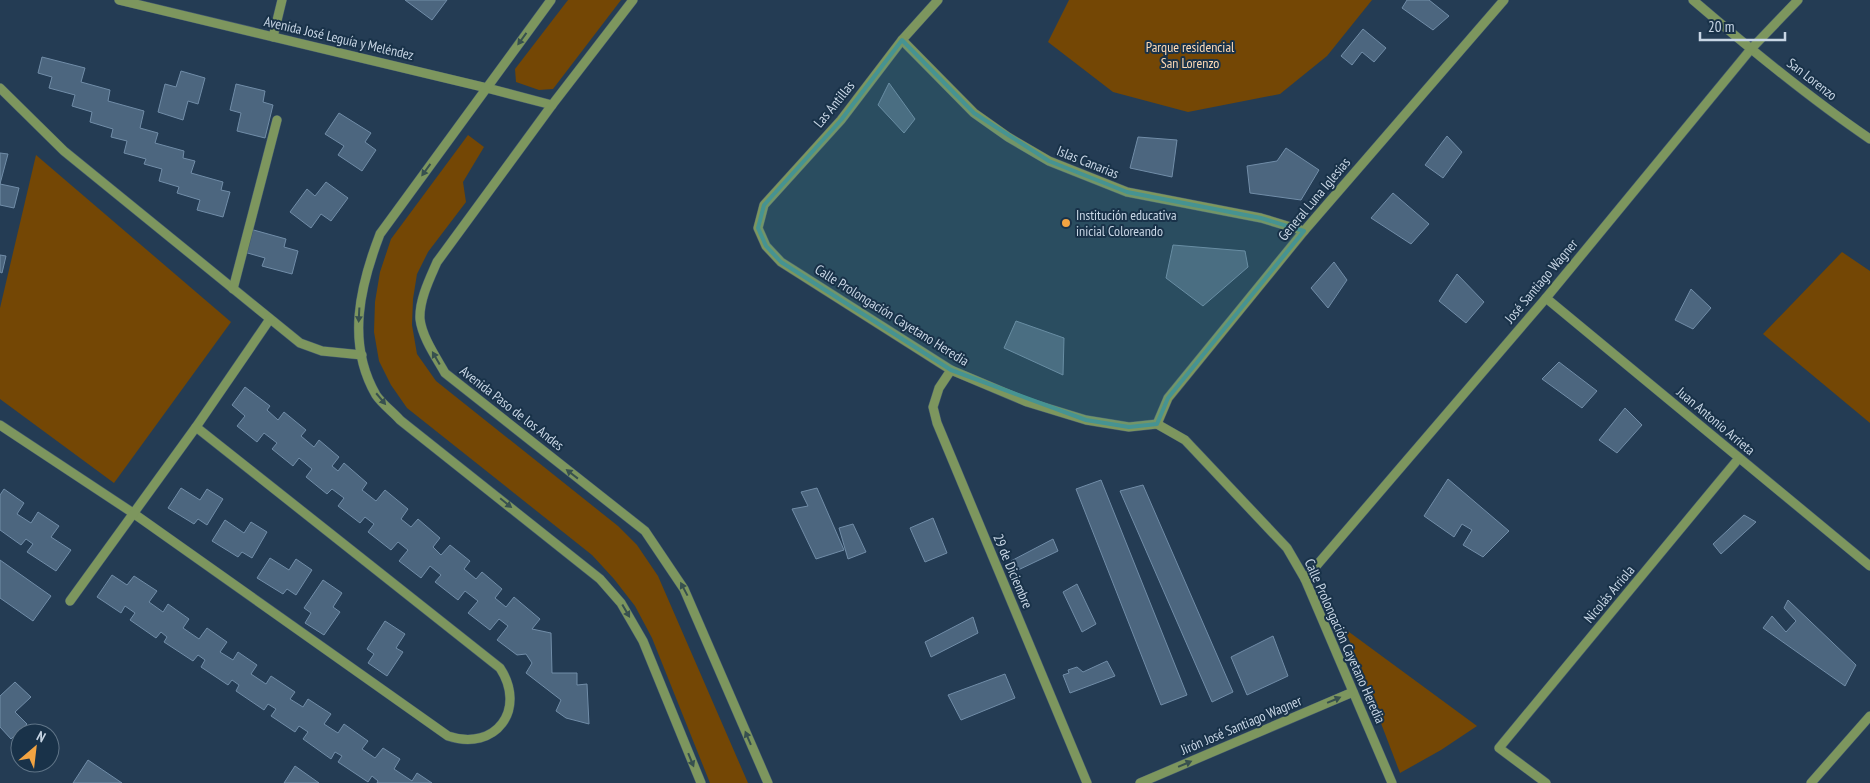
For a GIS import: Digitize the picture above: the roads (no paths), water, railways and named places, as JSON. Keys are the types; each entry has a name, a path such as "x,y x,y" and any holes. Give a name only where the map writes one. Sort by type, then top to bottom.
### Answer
{"street":[{"name":"Avenida José Leguía y Meléndez","path":"119,0 552,105"},
{"path":"273,37 282,0"},
{"path":"551,0 380,234 367,268 360,301 358,332 362,355 364,365 377,396 400,420 600,579 621,604 643,641 701,783"},
{"name":"Avenida Paso de los Andes","path":"634,0 552,105 437,262 425,289 420,318 428,344 445,373 645,531 684,589 768,783"},
{"name":"Las Antillas","path":"758,228 764,205 841,120 902,40 938,0"},
{"name":"General Luna Iglesias","path":"1157,424 1168,398 1304,232 1504,0"},
{"name":"San Lorenzo","path":"1694,0 1751,49 1870,139"},
{"name":"José Santiago Wagner","path":"1305,579 1546,298 1751,49 1798,0"},
{"name":"Islas Canarias","path":"902,40 974,113 1008,137 1049,161 1127,192 1261,218 1304,232"},
{"path":"0,88 64,152 300,343 322,351 362,355"},
{"path":"233,289 277,120"},
{"name":"Calle Prolongación Cayetano Heredia","path":"758,228 766,246 781,262 951,370 1027,402 1086,420 1130,427 1157,424 1185,440 1287,548 1305,579 1392,783"},
{"name":"Juan Antonio Arrieta","path":"1546,298 1870,566"},
{"path":"70,601 196,427 270,319"},
{"name":"29 de Diciembre","path":"951,370 939,388 933,407 937,423 1087,783"},
{"path":"0,425 133,513 448,736 459,740 471,741 492,733 501,726 511,703 509,684 500,668 196,427"},
{"name":"Nicolás Arriola","path":"1546,783 1499,748 1739,458"},
{"name":"Jirón José Santiago Wagner","path":"1140,783 1353,692"},
{"path":"1811,783 1870,716"}],"place":[{"name":"Institución educativa inicial Coloreando","path":"1066,223"}],"park label":[{"name":"Parque residencial San Lorenzo","path":"1190,56"}]}
